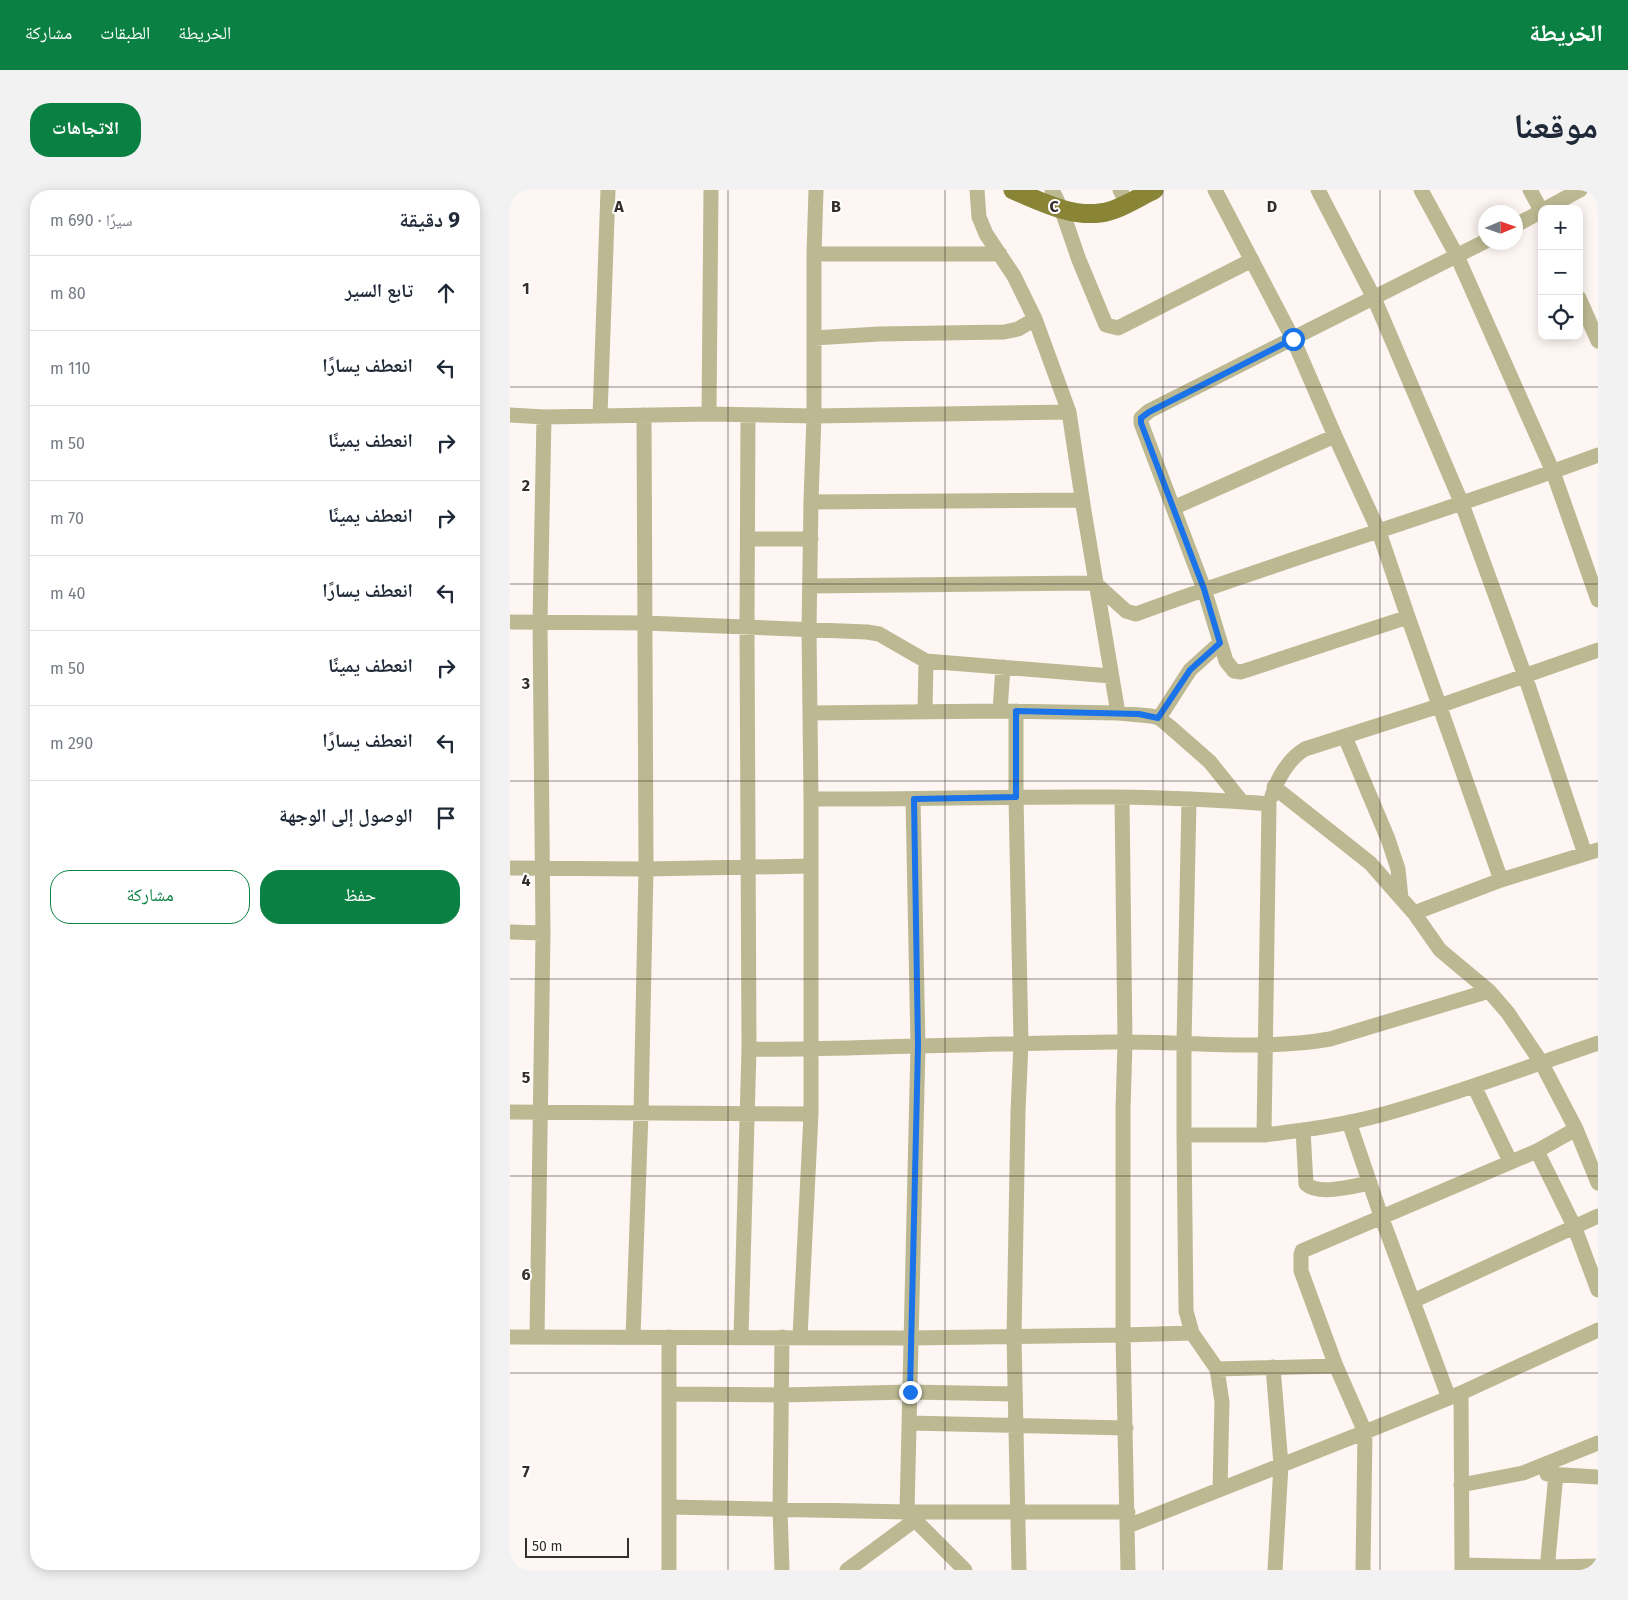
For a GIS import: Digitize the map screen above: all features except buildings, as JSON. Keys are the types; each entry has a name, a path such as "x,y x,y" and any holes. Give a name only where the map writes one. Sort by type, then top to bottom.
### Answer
{"main road":[{"path":"1013,190 1062,208 1082,213 1100,213 1124,196 1154,190"}],"street":[{"path":"600,416 608,190"},
{"path":"709,414 711,190"},
{"path":"800,1337 811,1114 812,1050 809,628 814,416 816,190"},
{"path":"977,190 979,217 986,234 1014,276 1036,319 1069,412 1118,713"},
{"path":"1052,190 1062,208 1079,260 1106,325 1118,328 1252,260"},
{"path":"1215,190 1293,339 1379,532 1501,880"},
{"path":"1318,190 1374,298 1462,504 1591,852 1501,880 1414,912"},
{"path":"1421,190 1457,256 1553,472 1598,600"},
{"path":"1530,190 1539,205"},
{"path":"1553,205 1580,190"},
{"path":"1523,221 1538,213"},
{"path":"1408,617 1241,672 1234,671 1226,662 1204,589 1141,423 1143,415 1478,245"},
{"path":"814,254 1000,254"},
{"path":"1583,307 1598,341"},
{"path":"814,338 879,334 1004,332 1018,329 1036,319"},
{"path":"510,415 544,417 709,414 814,416 1069,412"},
{"path":"634,1337 642,1112 646,869 644,415"},
{"path":"741,1337 749,1050 748,415"},
{"path":"537,1337 543,932 540,622 544,417"},
{"path":"1173,508 1335,436"},
{"path":"810,586 1096,583 1126,611 1136,614 1204,589 1462,504 1598,455"},
{"path":"811,502 1082,500"},
{"path":"748,538 811,539"},
{"path":"510,622 645,623 809,628 879,634 926,661 1111,676"},
{"path":"1158,718 1190,670 1220,643"},
{"path":"1264,1135 1269,804 1274,786 1295,755 1305,749 1439,706 1598,650"},
{"path":"925,711 926,661"},
{"path":"1000,710 1003,667"},
{"path":"811,713 1000,710 1139,714 1158,718 1169,726 1210,762 1242,802"},
{"path":"1016,711 1016,797 1022,1043 1018,1122 1014,1337 1019,1570"},
{"path":"1345,737 1388,839 1398,869 1401,898"},
{"path":"1274,786 1370,863 1414,912 1440,950 1489,990 1508,1013 1541,1062 1576,1130 1592,1151 1598,1183"},
{"path":"811,799 1122,798 1189,799 1269,804"},
{"path":"1122,798 1125,1042 1123,1110 1123,1336 1128,1570"},
{"path":"914,799 918,1046 909,1423 911,1516 965,1570"},
{"path":"1189,799 1184,1043 1186,1311 1192,1333 1217,1369 1222,1402 1220,1489"},
{"path":"510,868 646,869 811,866"},
{"path":"510,932 543,932"},
{"path":"749,1050 812,1050 1022,1043 1266,1044 1312,1042 1330,1039 1489,990"},
{"path":"1184,1135 1264,1135 1349,1122 1383,1114 1474,1086 1598,1043"},
{"path":"1474,1086 1510,1161"},
{"path":"510,1112 811,1114"},
{"path":"1349,1122 1381,1216 1413,1301 1455,1395 1461,1485 1462,1568 1547,1569 1598,1566"},
{"path":"1303,1130 1306,1184 1310,1188 1321,1191 1370,1183"},
{"path":"1364,1570 1365,1432 1336,1366 1301,1271 1302,1251 1537,1151 1576,1130"},
{"path":"1537,1151 1574,1226 1598,1290"},
{"path":"1413,1301 1598,1216"},
{"path":"670,1507 780,1509 911,1516 1017,1512 1128,1519 1220,1489 1365,1432 1455,1395 1598,1330"},
{"path":"510,1337 911,1338 1123,1336 1192,1333"},
{"path":"669,1337 669,1570"},
{"path":"782,1337 780,1509 782,1570"},
{"path":"1217,1369 1336,1366"},
{"path":"1273,1368 1281,1465 1276,1570"},
{"path":"669,1394 781,1395 910,1392 1015,1394"},
{"path":"909,1423 1126,1428"},
{"path":"1461,1485 1523,1473 1598,1443"},
{"path":"1523,1473 1598,1477"},
{"path":"1547,1569 1556,1474"},
{"path":"847,1570 911,1516"}],"route":[{"path":"910,1392 918,1046 914,799 1016,797 1016,711 1139,714 1158,718 1190,670 1220,643 1204,589 1141,423 1141,418 1143,415 1293,339"}]}
